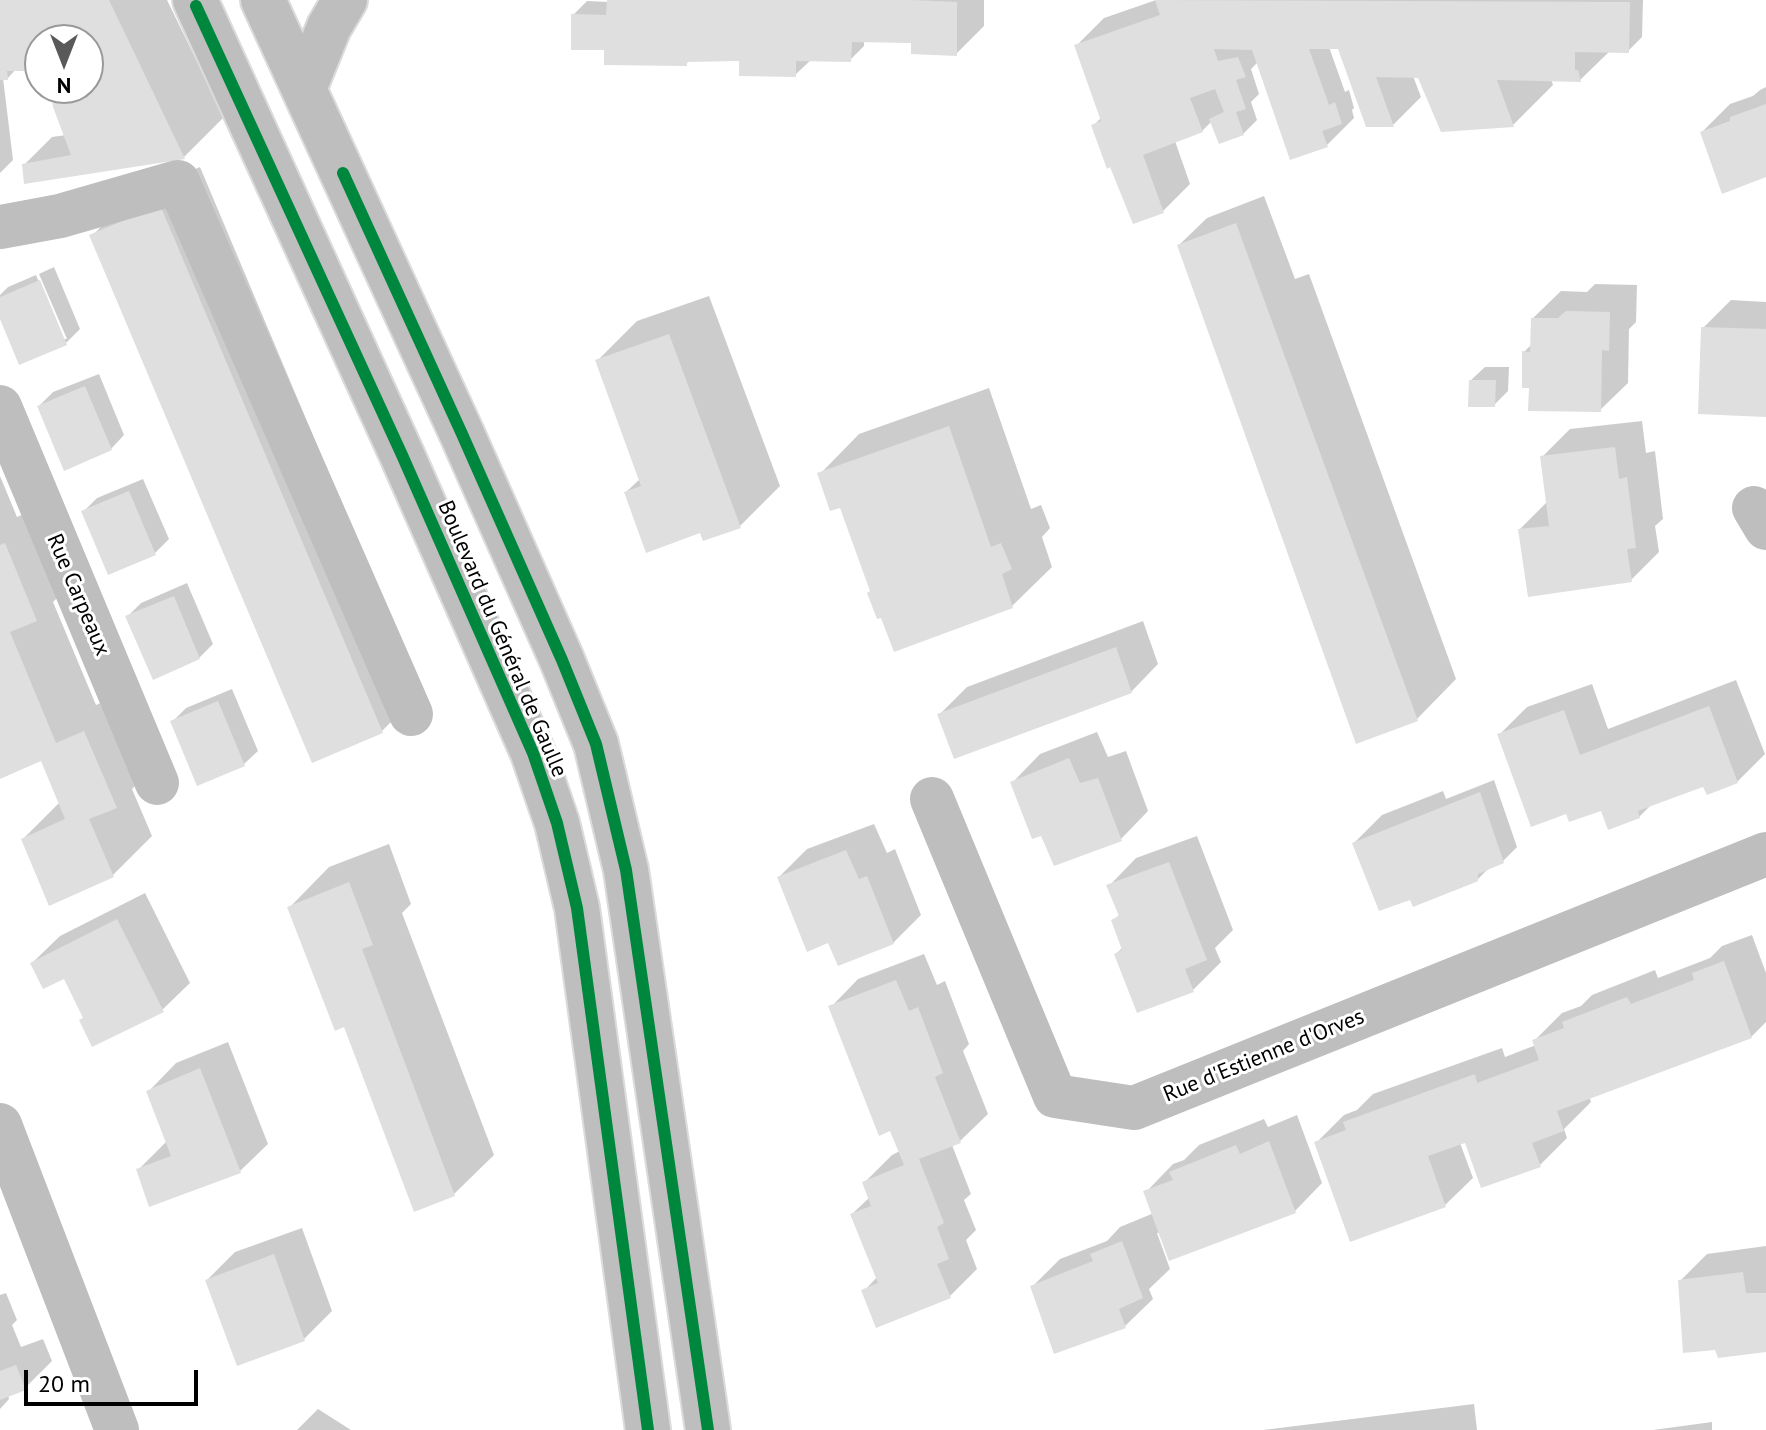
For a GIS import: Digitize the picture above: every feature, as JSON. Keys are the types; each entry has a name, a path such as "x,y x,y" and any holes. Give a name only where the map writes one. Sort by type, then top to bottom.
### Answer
{"main road":[{"name":"Boulevard du Général de Gaulle","path":"195,0 402,455 533,753 557,823 577,908 648,1430"},
{"name":"Boulevard du Général de Gaulle","path":"263,0 462,434 596,744 626,870 708,1430"},
{"path":"304,89 329,27 345,0"},
{"path":"0,227 60,216 178,182 411,714"},
{"name":"Rue Carpeaux","path":"0,407 157,783"},
{"name":"Rue d'Estienne d'Orves","path":"932,799 1055,1096 1134,1108 1766,854"},
{"path":"0,1125 117,1430"}],"building":[{"path":"0,0 109,0 185,159 24,184 22,164 71,155 53,104 104,104 104,24 24,24 24,71 7,71 8,80 0,80"},
{"path":"607,0 957,2 957,56 911,54 911,43 852,42 851,62 796,61 796,77 739,76 739,61 687,62 687,66 604,65 604,50 571,50 571,14 606,15"},
{"path":"1155,0 1630,2 1629,53 1575,52 1575,70 1578,70 1581,82 1497,80 1514,127 1441,132 1418,78 1376,77 1394,127 1366,127 1338,49 1309,49 1329,105 1335,102 1342,124 1322,131 1328,147 1290,160 1252,50 1214,49 1218,61 1238,57 1246,77 1236,80 1246,109 1236,112 1244,135 1219,144 1209,119 1224,112 1215,89 1190,98 1203,132 1143,155 1164,213 1133,224 1110,167 1107,169 1091,125 1101,121 1074,45 1160,15"},
{"path":"1766,104 1766,177 1722,194 1700,132"},
{"path":"160,205 383,733 312,763 89,235"},
{"path":"1236,223 1418,721 1356,744 1177,245"},
{"path":"40,280 67,345 19,365 0,319 0,297"},
{"path":"1566,311 1610,312 1609,351 1602,350 1601,412 1528,411 1529,388 1522,388 1522,351 1530,352 1531,318 1558,318"},
{"path":"1701,327 1766,329 1766,417 1698,414"},
{"path":"669,334 741,528 703,541 700,533 646,553 624,492 641,486 595,360"},
{"path":"1469,380 1496,380 1495,407 1468,407"},
{"path":"85,386 112,450 64,471 37,406"},
{"path":"949,426 991,547 1001,543 1012,569 1002,574 1013,608 894,652 867,593 870,591 840,508 830,511 817,473"},
{"path":"1615,447 1619,479 1627,477 1636,548 1627,549 1632,582 1528,597 1518,529 1549,526 1540,456"},
{"path":"129,491 156,555 108,575 81,511"},
{"path":"5,543 37,621 10,632 56,743 84,731 117,808 89,819 114,877 49,906 21,839 65,819 41,761 0,779 0,545"},
{"path":"174,596 200,659 153,680 125,616"},
{"path":"1116,647 1132,693 954,759 937,714"},
{"path":"218,701 245,766 197,786 170,721"},
{"path":"1709,706 1738,783 1707,795 1703,787 1638,811 1640,818 1608,830 1601,811 1569,822 1566,814 1531,827 1497,734 1564,710 1580,755"},
{"path":"1069,758 1080,783 1098,778 1122,841 1054,866 1041,836 1032,839 1010,782"},
{"path":"1480,792 1504,863 1478,874 1476,882 1413,907 1410,900 1379,911 1352,843"},
{"path":"846,850 859,879 867,876 894,944 838,966 828,943 807,952 777,877"},
{"path":"1169,862 1207,960 1185,969 1194,992 1137,1013 1114,954 1122,950 1111,920 1119,916 1106,885"},
{"path":"349,882 373,945 362,949 455,1196 414,1212 344,1027 335,1031 287,907"},
{"path":"117,919 164,1012 92,1047 79,1020 83,1018 64,979 43,989 30,963"},
{"path":"1724,961 1752,1038 1557,1111 1564,1131 1532,1143 1541,1167 1481,1188 1465,1143 1428,1156 1446,1207 1350,1242 1314,1142 1346,1130 1343,1122 1475,1074 1477,1083 1539,1060 1532,1040 1564,1028 1562,1022 1627,997 1631,1004 1694,980 1692,973"},
{"path":"896,980 909,1011 918,1007 943,1073 935,1077 961,1143 919,1159 944,1223 937,1227 949,1259 937,1264 951,1298 876,1328 861,1290 878,1283 850,1214 871,1206 862,1182 904,1165 890,1131 879,1136 828,1006"},
{"path":"200,1068 241,1173 149,1207 136,1169 171,1156 146,1091"},
{"path":"1269,1141 1296,1213 1169,1261 1143,1191 1173,1180 1169,1172 1236,1145 1240,1154"},
{"path":"1122,1241 1143,1298 1119,1309 1126,1328 1054,1354 1030,1286 1093,1261 1090,1254"},
{"path":"274,1254 305,1341 237,1366 205,1280"},
{"path":"1743,1272 1746,1293 1766,1293 1766,1352 1718,1358 1715,1350 1683,1353 1678,1280"},
{"path":"16,1365 26,1390 0,1400 0,1371"}],"cycle path":[{"path":"196,6 402,455 533,753 557,823 577,908 648,1430"},
{"path":"343,173 462,434 596,744 626,870 708,1430"}]}
